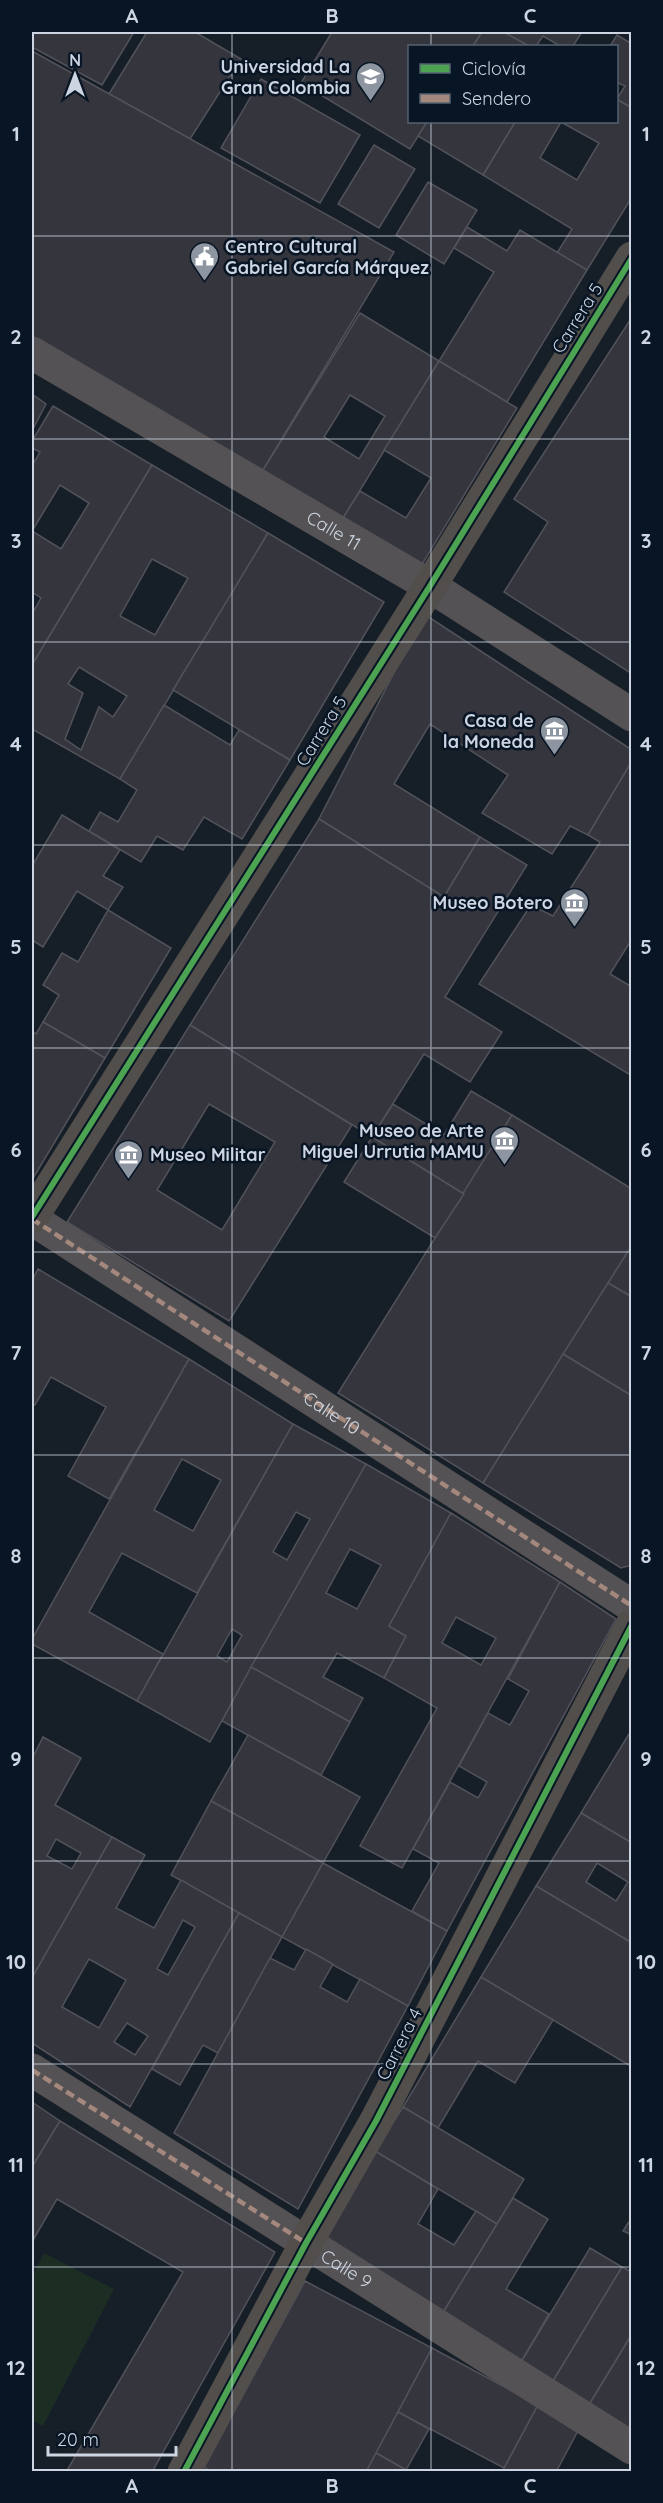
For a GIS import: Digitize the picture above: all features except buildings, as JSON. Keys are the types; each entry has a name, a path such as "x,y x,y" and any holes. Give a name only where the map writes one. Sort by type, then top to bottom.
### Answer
{"street":[{"name":"Carrera 5","path":"32,1218 430,586 632,258"},
{"name":"Calle 11","path":"32,353 430,586 632,716"},
{"name":"Calle 10","path":"32,1218 632,1606"},
{"name":"Carrera 4","path":"184,2472 306,2242 376,2121 632,1625"},
{"name":"Calle 9","path":"32,2070 632,2448"}],"green space":[{"path":"44,2253 114,2289 43,2426 32,2420 32,2277"}],"marked path":[{"path":"32,1219 632,1606"},
{"path":"32,2070 306,2243"}],"cycle path":[{"path":"32,1217 430,586 632,258"},
{"path":"184,2472 306,2243 376,2121 632,1625"}],"place":[{"name":"Universidad La Gran Colombia","path":"371,102"},
{"name":"Centro Cultural Gabriel García Márquez","path":"204,282"},
{"name":"Casa de la Moneda","path":"555,756"},
{"name":"Museo Botero","path":"574,928"},
{"name":"Museo de Arte Miguel Urrutia MAMU","path":"505,1166"},
{"name":"Museo Militar","path":"129,1180"}]}
